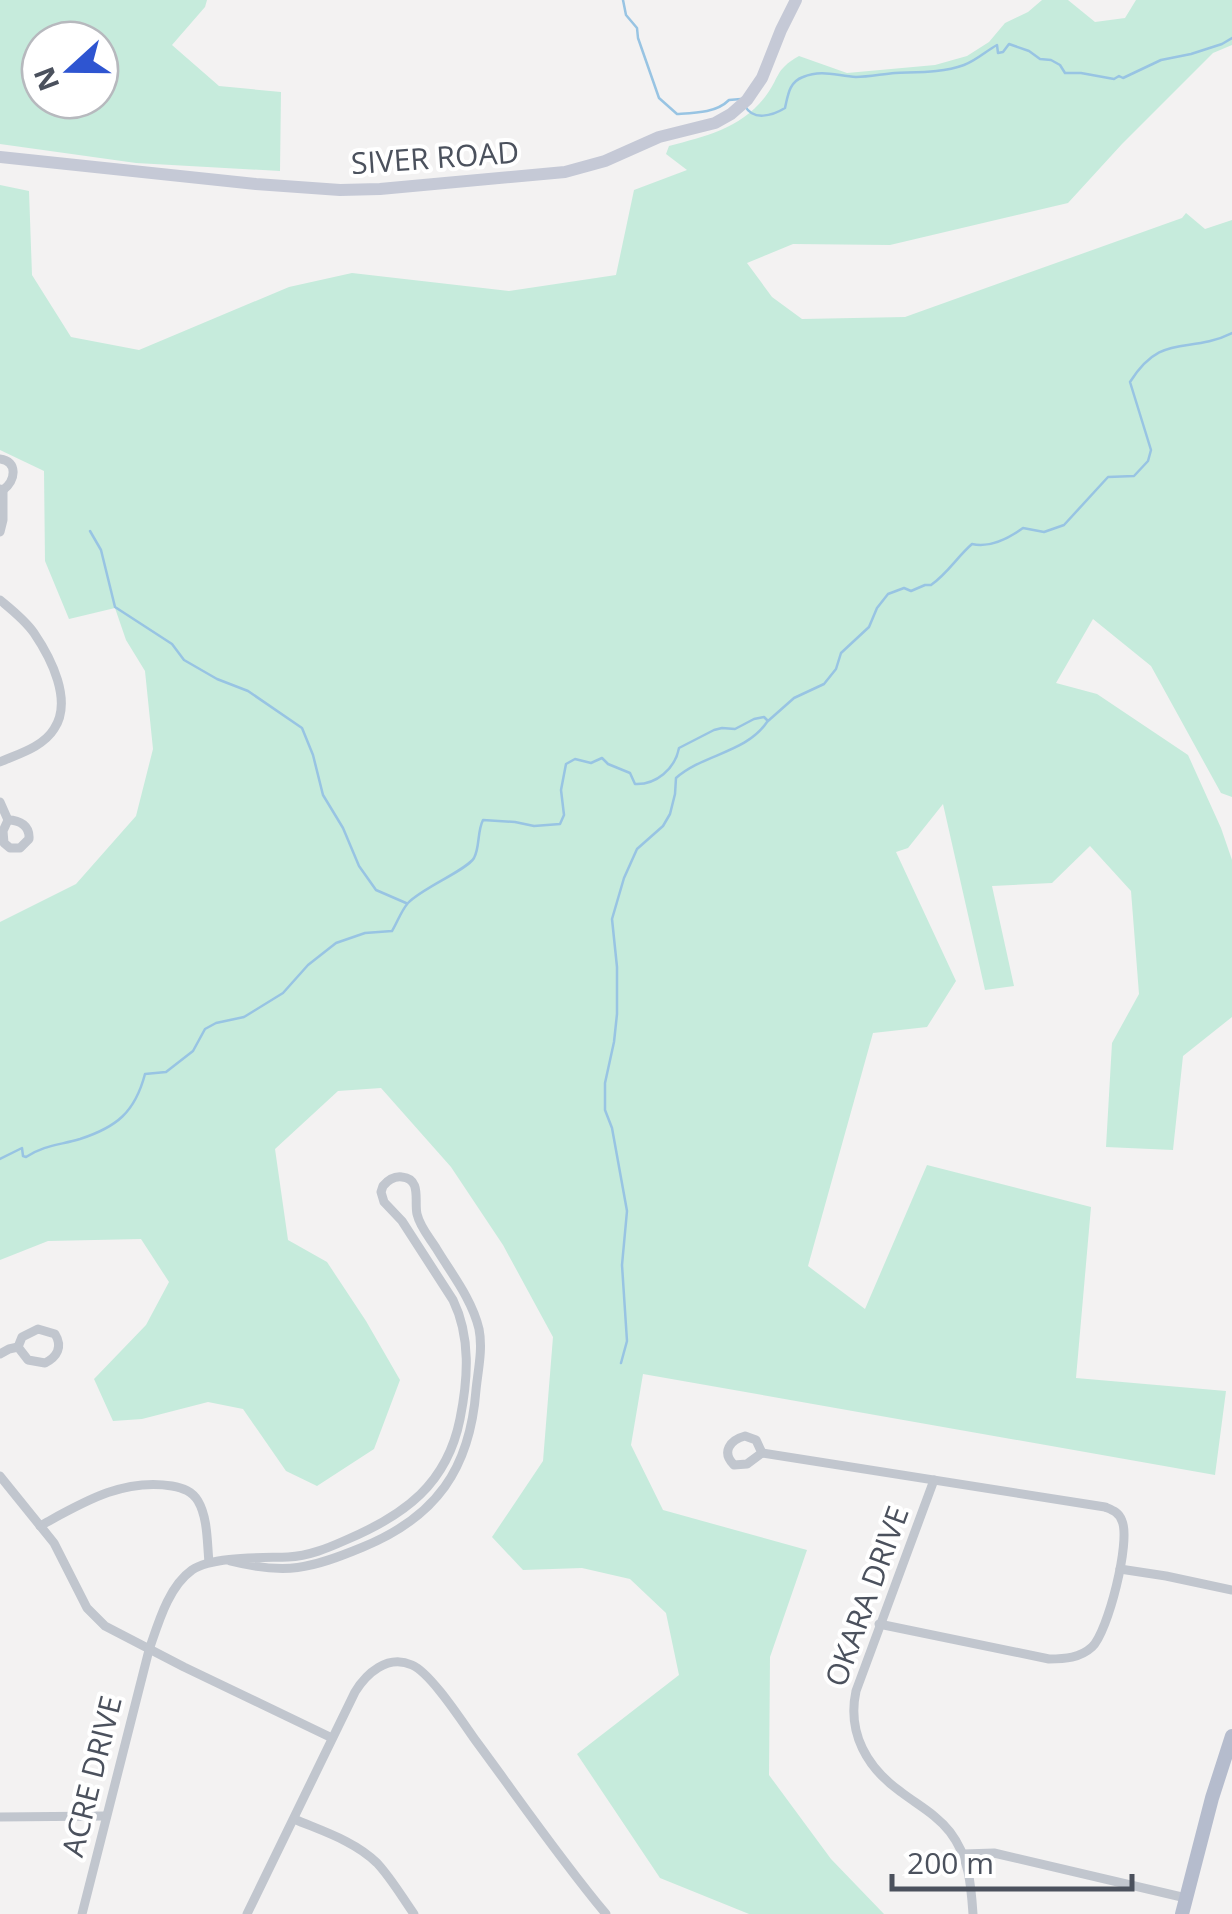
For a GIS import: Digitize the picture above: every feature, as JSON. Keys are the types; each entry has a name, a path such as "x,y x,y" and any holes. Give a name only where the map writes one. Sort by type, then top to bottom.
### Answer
{"main road":[{"path":"1182,1914 1232,1736"}],"street":[{"name":"SIVER ROAD","path":"0,157 340,190 565,172 732,114 762,78 796,0"},
{"path":"0,459 7,460 14,472 9,486 2,489 5,500 0,532"},
{"path":"0,600 34,633 57,678 62,704 56,727 48,736 0,762"},
{"path":"0,802 8,820"},
{"path":"40,1526 116,1488 149,1484 181,1488 199,1502 209,1562 230,1561 318,1551 383,1523 415,1502 427,1490 454,1444 465,1386 466,1337 448,1293 402,1221 384,1202 381,1192 388,1181 406,1177 414,1183 418,1219 474,1313 478,1328 476,1389 465,1452 435,1499 397,1532 322,1564 290,1570 230,1561"},
{"path":"448,1293 458,1284"},
{"path":"38,1329 55,1334 59,1345 56,1354 45,1363 28,1360 18,1347 22,1337 38,1329"},
{"path":"0,1354 18,1347"},
{"path":"465,1386 476,1389"},
{"path":"762,1454 934,1480"},
{"path":"0,1476 54,1543 82,1600 105,1626 332,1738"},
{"name":"OKARA DRIVE","path":"973,1914 964,1854 945,1826 897,1790 872,1765 859,1742 853,1717 856,1691 934,1480 1115,1511 1123,1521 1125,1543 1120,1569"},
{"path":"427,1490 435,1499"},
{"path":"318,1551 322,1564"},
{"name":"ACRE DRIVE","path":"82,1914 160,1618 190,1572 209,1562"},
{"path":"880,1624 1049,1658 1073,1658 1088,1651 1101,1636 1120,1569 1232,1590"},
{"path":"246,1914 354,1692 369,1673 390,1663 412,1665 426,1676 606,1914"},
{"path":"0,1817 106,1816"},
{"path":"294,1819 349,1843 368,1856 414,1914"},
{"path":"964,1854 994,1853 1186,1898"}],"green space":[{"path":"0,0 207,0 172,45 219,86 281,92 280,171 136,163 0,144"},
{"path":"1042,0 1068,0 1095,22 1125,18 1136,0 1232,0 1232,45 1213,53 1068,203 890,245 793,244 747,263 772,297 802,319 905,317 1182,218 1186,213 1205,229 1232,220 1232,797 1221,793 1151,666 1093,619 1056,683 1097,694 1188,755 1232,860 1232,1017 1183,1056 1173,1150 1106,1147 1112,1043 1139,994 1131,891 1090,846 1052,883 992,886 1014,986 985,990 943,804 908,848 896,852 956,981 927,1027 873,1033 808,1266 865,1309 927,1165 1091,1207 1076,1378 1226,1391 1215,1475 643,1374 631,1445 663,1510 807,1550 770,1657 769,1775 831,1859 884,1914 749,1914 660,1878 577,1754 679,1675 666,1613 630,1579 582,1568 523,1570 492,1537 543,1461 553,1337 503,1245 451,1167 381,1088 338,1091 275,1149 288,1240 327,1262 400,1380 374,1449 317,1486 286,1471 243,1409 208,1402 142,1419 113,1421 94,1379 146,1325 169,1282 141,1239 48,1241 0,1260 0,922 76,884 136,816 153,749 145,671 126,640 115,608 69,619 45,561 44,471 0,450 0,185 29,191 32,275 71,337 139,350 289,287 352,273 509,291 616,275 634,190 687,170 666,154 669,146 722,130 745,117 791,61 799,56 847,73 935,65 967,56 989,42 1005,23"}],"waterway":[{"path":"623,0 626,15 637,28 659,98 677,114 705,112 729,100 741,99"},
{"path":"745,106 758,115 780,111 785,108 795,82 810,75 861,77 930,72 969,63 997,45 998,53 1009,44 1051,60 1065,73 1114,79 1232,38"},
{"path":"0,1159 22,1148 26,1157 104,1129 130,1108 145,1074 166,1072 193,1051 205,1029 244,1017 283,993 308,965 336,943 365,933 392,931 408,903 474,858 483,820 534,826 560,824 564,815 561,790 566,764 575,759 591,763 602,758 630,773 635,784 657,779 669,769 679,748 714,730 735,729 764,717 768,721 794,698 824,684 836,669 841,653 869,627 888,594 931,585 972,544 999,541 1023,528 1044,532 1064,525 1108,477 1134,476 1148,461 1151,450 1130,382 1142,366 1165,350 1232,333"},
{"path":"90,531 101,550 115,607 172,644 184,660 248,691 302,728 323,795 359,866 376,890 406,903"},
{"path":"621,1363 627,1341 622,1265 627,1211 612,1128 605,1110 605,1083 617,1014 612,919 637,849 663,826 670,814 676,778 748,740 767,722"}]}
